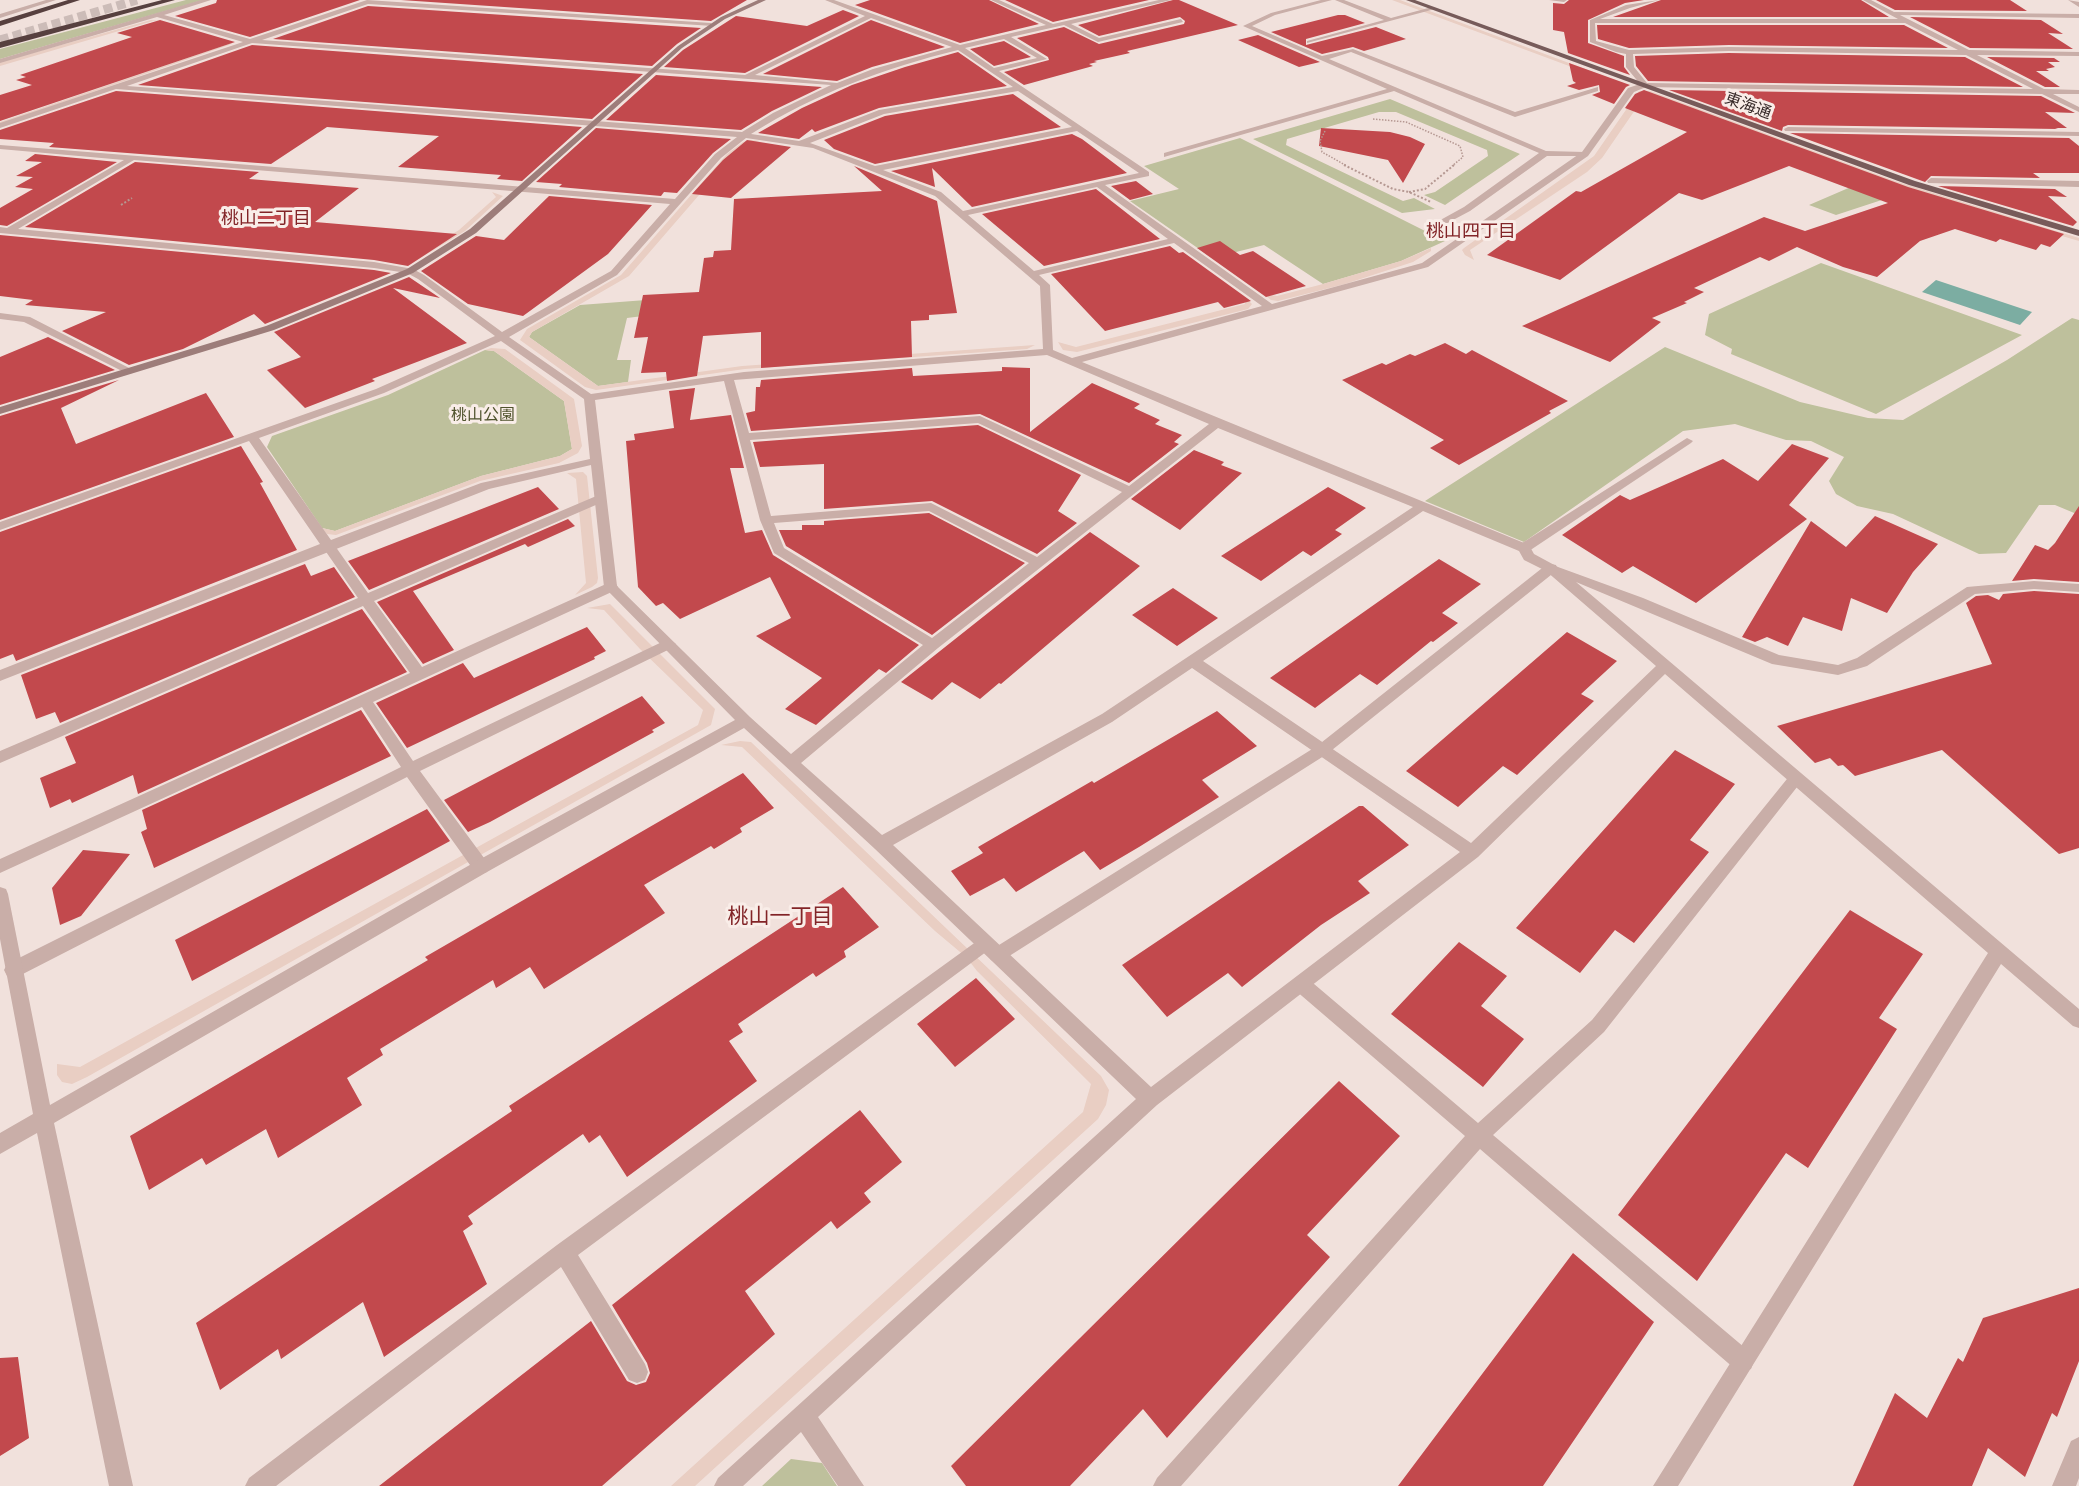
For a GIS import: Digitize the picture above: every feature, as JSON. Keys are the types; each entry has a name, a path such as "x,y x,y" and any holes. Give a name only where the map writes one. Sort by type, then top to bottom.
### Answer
{"highway":[{"path":"0,24 76,0"},
{"path":"0,45 171,0"}],"main road":[{"name":"東海通","path":"1409,0 1911,183 2079,233"},
{"name":"東海通","path":"1429,0 1931,181 2079,224"}],"street":[{"path":"0,16 53,0"},
{"path":"0,61 208,0"},
{"path":"0,411 270,328 410,271 473,231 680,47 711,25 763,0"},
{"path":"828,0 958,47 1146,174 961,214"},
{"path":"994,0 1053,26"},
{"path":"1128,0 1156,9"},
{"path":"0,526 380,391 502,337 614,273 718,156 744,135 783,110 838,83 895,63 958,47 1168,0"},
{"path":"1329,0 1273,14 1246,26 1545,153 1585,154"},
{"path":"1338,0 1391,21"},
{"path":"1552,0 1564,0"},
{"path":"1592,21 1618,9 1656,0"},
{"path":"1866,0 2079,110"},
{"path":"2071,0 2079,5"},
{"path":"0,126 370,1 711,25"},
{"path":"1309,42 1432,9"},
{"path":"1891,13 2079,16"},
{"path":"158,15 248,41 838,83"},
{"path":"745,77 870,16"},
{"path":"1066,24 1098,40 1181,21 1173,17"},
{"path":"1592,21 1907,21"},
{"path":"1592,21 1593,42 1617,51 1629,52 1729,49 2079,54"},
{"path":"993,70 1043,59 1006,37"},
{"path":"1323,58 1351,50 1515,116 1595,89"},
{"path":"1629,52 1630,67 1645,85"},
{"path":"1075,362 1425,265 1585,154 1631,90 1645,85 2079,92"},
{"path":"115,87 744,135 802,143 938,194 1045,285 1048,352"},
{"path":"802,143 882,112 1020,88"},
{"path":"1167,155 1394,89"},
{"path":"874,169 1078,128"},
{"path":"1788,129 2079,134"},
{"path":"0,147 676,202"},
{"path":"1438,225 1467,209 1545,153"},
{"path":"3,232 135,157"},
{"path":"1931,181 2079,184"},
{"path":"1099,185 1271,308"},
{"path":"3,232 362,264 410,271 589,398 728,377 1048,352 1524,548 1529,557 1551,568 1638,600 1777,660 1838,670 1862,662 1972,590 2034,585 2079,588"},
{"path":"1032,274 1175,240"},
{"path":"0,316 26,319 130,371"},
{"path":"728,377 766,520 779,550 933,645"},
{"path":"589,398 611,587 745,721 881,844 1150,1099"},
{"path":"744,437 980,419 1130,491"},
{"path":"790,763 933,645 1216,423"},
{"path":"252,437 419,674"},
{"path":"1524,548 1687,441"},
{"path":"0,676 485,486 595,461"},
{"path":"0,757 365,598 602,498"},
{"path":"766,520 931,507 1039,563"},
{"path":"881,844 1107,718 1421,507"},
{"path":"1551,568 1664,667 2000,950 2079,1020"},
{"path":"257,1486 564,1252 990,949 1323,750 1551,568"},
{"path":"0,867 611,587"},
{"path":"13,970 410,769 669,644"},
{"path":"1193,661 1472,852"},
{"path":"726,1486 1150,1099 1472,852 1664,667"},
{"path":"364,699 410,769 481,867"},
{"path":"0,1144 481,867 745,721"},
{"path":"1165,1486 1479,1135 1598,1026 1796,778"},
{"path":"0,894 13,970 121,1486"},
{"path":"1665,1486 2000,950"},
{"path":"1301,984 1743,1360"},
{"path":"564,1252 637,1372"},
{"path":"803,1415 852,1486"},
{"path":"2064,1486 2079,1449"}],"path":[{"path":"1328,129 1322,134 1319,142 1321,152 1402,191 1425,189 1462,157 1460,146 1406,122 1370,119"},
{"path":"121,205 132,198"}],"green space":[{"path":"186,0 203,0 0,59 0,49"},
{"path":"1390,99 1520,154 1445,205 1424,195 1435,192 1488,156 1487,150 1396,112 1379,112 1287,139 1286,145 1403,201 1414,198 1435,209 1402,213 1253,139"},
{"path":"1240,138 1445,241 1401,261 1323,284 1264,245 1212,258 1130,201 1179,189 1144,166"},
{"path":"1874,177 1900,194 1836,215 1809,205"},
{"path":"1821,263 2022,335 1876,414 1731,354 1732,349 1705,335 1709,314"},
{"path":"646,300 643,316 627,318 617,360 631,360 628,382 598,386 529,337 532,332 580,305"},
{"path":"2072,318 2079,320 2079,515 2055,505 2039,505 2006,553 1979,554 1893,514 1857,506 1836,494 1829,481 1844,457 1811,441 1786,440 1735,424 1683,431 1524,542 1425,501 1665,347 1800,402 1868,418 1903,420 2007,360"},
{"name":"桃山公園","path":"485,350 494,351 564,401 572,449 560,456 481,476 335,531 322,528 267,447 272,436 388,395"},
{"path":"791,1459 822,1463 837,1486 762,1486"}],"shaded area":[{"path":"1392,0 1400,0 1628,85 1620,85"},
{"path":"151,20 160,21 153,21 0,66 0,62"},
{"path":"234,42 229,45 0,124 0,122"},
{"path":"1639,91 1650,91 1895,181 2079,238 2079,241 1970,209 1644,97 1602,158 1587,172 1470,250 1474,260 1465,255 1462,250 1464,248 1594,156"},
{"path":"760,141 746,144 725,165 629,276 532,332 529,337 598,386 742,366 1035,345 1027,349 745,369 596,390 585,387 520,340 527,329 621,275 727,154 743,142"},
{"path":"492,192 503,196 465,231 417,260 412,262 410,260 459,230 496,197"},
{"path":"1431,248 1431,251 1413,262 1345,284 1278,301 1271,300 1264,294 1277,296 1323,284 1401,261"},
{"path":"1246,298 1252,304 1248,309 1077,352 1063,350 1058,342 1076,347 1245,304"},
{"path":"505,349 574,399 582,446 578,453 559,463 480,481 336,535 327,534 322,528 335,531 481,476 560,456 572,449 564,401 494,351 485,350"},
{"path":"583,472 587,476 598,578 597,583 592,587 575,595 586,583 576,479 567,473"},
{"path":"610,604 715,709 711,725 87,1077 72,1084 62,1082 57,1075 57,1064 80,1067 698,725 703,710 640,649 604,610 587,608"},
{"path":"740,741 751,742 1101,1076 1109,1090 1106,1105 1098,1119 695,1486 671,1486 1083,1112 1091,1084 977,971 966,957 935,931 742,747 721,745"}],"water":[{"path":"1936,280 2032,312 2020,325 1922,292"}],"building":[{"path":"217,0 360,0 250,37 175,16 216,3"},
{"path":"401,0 747,0 711,21"},
{"path":"870,0 989,0 1039,24 960,43 855,5"},
{"path":"1005,0 1149,0 1053,22"},
{"path":"1179,0 1238,25 1127,51 1130,53 1094,61 1097,62 1089,64 1093,66 1024,85 1004,72 1049,60 1048,57 1017,38 1064,27 1099,44 1184,24 1185,21 1180,17 1099,36 1078,25"},
{"path":"1569,0 1644,0 1625,3 1588,20 1588,43 1624,56 1624,67 1630,75 1568,53 1564,32 1553,30 1553,3 1564,4"},
{"path":"1661,0 1861,0 1889,17 1613,17"},
{"path":"1876,0 2010,0 2027,11 1895,10"},
{"path":"368,6 701,28 677,44 652,66 273,39"},
{"path":"843,10 859,16 745,73 664,67 683,50 736,16 807,26"},
{"path":"1345,15 1365,23 1306,39 1306,45 1376,27 1406,39 1364,51 1353,47 1322,54 1271,32"},
{"path":"1910,17 2041,20 2063,34 2048,33 2073,49 1970,48"},
{"path":"160,20 235,42 0,121 0,95 32,85 16,80 26,77 20,75 132,37 117,33"},
{"path":"871,20 945,47 872,67 837,81 763,74"},
{"path":"1597,25 1904,25 1948,48 1729,45 1629,48 1598,39"},
{"path":"1258,35 1320,62 1299,67 1238,40"},
{"path":"1004,41 1031,57 994,66 970,49"},
{"path":"252,45 643,74 592,119 138,85"},
{"path":"958,52 1007,86 879,108 815,132 812,129 799,139 758,133 802,108 852,85"},
{"path":"1729,53 1965,57 2023,87 1648,81 1636,66 1635,56"},
{"path":"1987,57 2054,58 2060,62 2048,62 2055,67 2046,69 2049,71 2036,71 2060,87 2045,87"},
{"path":"1569,63 1630,85 1614,104 1592,95 1600,92 1599,85 1579,90 1567,86 1576,83 1573,81"},
{"path":"656,75 822,87 772,111 741,130 606,120"},
{"path":"1644,90 1908,187 2064,234 2050,247 2041,244 2036,250 2000,239 1996,242 1955,229 1920,241 1877,277 1843,267 1797,247 1769,261 1760,257 1694,288 1704,292 1684,302 1687,303 1652,318 1661,322 1610,362 1522,326 1764,217 1805,231 1888,203 1789,166 1702,200 1679,193 1560,280 1487,255 1576,191 1581,192 1687,132 1625,108 1635,94"},
{"path":"1669,90 2041,96 2075,113 2045,112 2067,128 2055,128 2058,129 1788,125 1783,127 1782,131"},
{"path":"116,91 582,127 522,181 497,179 501,175 398,167 439,136 327,127 271,164 49,147 54,143 0,139 0,130"},
{"path":"1013,94 1061,127 875,164 834,149 824,140 885,116"},
{"path":"596,128 731,139 713,153 677,193 664,192 661,196 559,187 562,184 536,182"},
{"path":"1321,128 1390,132 1425,144 1403,183 1388,160 1319,146"},
{"path":"1790,133 2069,138 2079,146 2079,173 2033,173 2040,178 1931,176 1925,182"},
{"path":"1072,134 1127,173 972,207 932,168 935,187 891,171"},
{"path":"747,140 791,147 731,198 692,194 723,160"},
{"path":"35,154 117,162 7,226 0,225 0,208 33,189 15,187 33,177 16,176 42,162 25,161"},
{"path":"135,162 259,172 249,179 359,188 315,222 457,234 408,266 374,260 25,227"},
{"path":"854,166 937,201 957,313 929,315 929,320 911,321 912,357 761,368 761,332 703,336 697,376 667,381 666,372 641,373 648,337 634,338 643,295 699,292 704,258 713,257 714,251 731,250 734,199 882,191"},
{"path":"1136,181 1153,194 1130,200 1111,186"},
{"path":"1938,186 2055,189 2067,197 2048,196 2077,222 2073,226"},
{"path":"1096,189 1160,239 1044,266 982,214"},
{"path":"549,196 652,205 608,254 523,316 468,304 421,271 476,236 504,240"},
{"path":"0,235 391,273 265,324 254,314 183,349 129,365 62,331 106,312 25,305 33,300 0,296"},
{"path":"1220,241 1240,255 1253,251 1306,286 1266,297 1197,248"},
{"path":"1170,246 1179,253 1183,252 1251,301 1224,308 1218,302 1105,331 1051,274"},
{"path":"409,277 440,298 393,288 467,343 372,379 375,381 305,408 267,370 301,357 274,332"},
{"path":"48,337 115,370 0,405 0,357"},
{"path":"1445,343 1466,354 1472,350 1568,401 1459,465 1430,448 1444,440 1342,380 1382,363 1386,365 1410,354 1415,356"},
{"path":"1002,367 1030,368 1030,432 1092,383 1140,404 1134,408 1160,420 1155,424 1182,435 1174,442 1179,444 1129,483 980,414 751,431 746,413 755,411 756,387 760,387 761,380 912,368 913,376 1002,371"},
{"path":"119,380 61,408 76,444 206,393 234,437 0,520 0,416"},
{"path":"695,388 690,420 731,415 744,468 730,468 745,533 762,530 773,555 919,645 886,673 879,669 816,725 785,709 822,678 756,636 791,618 770,577 680,619 663,603 656,606 638,587 626,441 635,440 634,434 674,428 669,391"},
{"path":"978,425 1081,475 1058,511 1077,523 1037,554 932,501 824,509 824,464 760,467 753,442"},
{"path":"1792,444 1829,458 1789,505 1807,519 1696,603 1633,566 1622,573 1562,535 1620,495 1630,500 1723,459 1758,481"},
{"path":"241,446 263,482 260,483 297,550 16,661 13,654 0,659 0,532"},
{"path":"1194,450 1224,462 1221,465 1242,473 1180,530 1131,499"},
{"path":"538,487 559,509 369,590 348,561"},
{"path":"1328,487 1366,508 1335,530 1342,534 1311,556 1303,551 1261,581 1221,556"},
{"path":"2079,506 2079,582 2034,579 2012,581 2035,545 2048,550"},
{"path":"929,513 1025,563 932,635 786,546 779,530 802,530 802,525 824,525 824,521"},
{"path":"1875,516 1938,544 1913,572 1887,613 1851,598 1842,631 1803,617 1788,646 1767,637 1755,642 1742,637 1811,521 1846,547"},
{"path":"568,519 575,526 528,547 525,544 413,591 454,650 423,664 377,602"},
{"path":"1090,532 1140,566 1001,684 999,683 980,699 952,682 932,700 901,682"},
{"path":"1439,559 1481,584 1442,613 1458,623 1433,642 1431,641 1377,685 1360,674 1315,708 1270,678"},
{"path":"305,564 311,576 334,567 355,597 60,723 55,712 36,719 21,675"},
{"path":"1173,588 1218,618 1177,646 1132,615"},
{"path":"2034,591 2079,594 2079,848 2059,854 1942,750 1855,776 1843,765 1838,766 1830,758 1815,763 1777,726 1992,664 1966,603 1976,596 1988,595 1999,600 2003,594"},
{"path":"362,609 407,672 138,794 133,775 72,803 70,799 50,808 40,778 76,763 65,737"},
{"path":"587,627 606,651 594,657 595,659 407,748 376,703 463,663 474,678"},
{"path":"1567,632 1617,661 1581,694 1594,701 1517,775 1503,766 1458,807 1406,771"},
{"path":"642,696 665,723 652,730 654,732 490,822 468,832 444,800"},
{"path":"361,710 391,756 154,868 141,832 147,829 142,810"},
{"path":"1217,711 1257,746 1202,780 1219,797 1139,847 1100,870 1084,851 1016,892 1004,878 970,896 951,871 983,853 978,847"},
{"path":"1675,750 1735,784 1690,840 1709,852 1634,943 1615,930 1580,973 1516,928"},
{"path":"743,773 774,808 740,828 742,832 714,849 711,846 644,885 665,913 544,989 530,967 496,988 493,980 380,1049 383,1055 347,1078 362,1105 278,1158 266,1129 206,1165 202,1158 149,1190 130,1136 428,960 425,957"},
{"path":"1359,806 1363,806 1409,845 1358,881 1370,893 1321,925 1242,987 1228,973 1167,1017 1122,965"},
{"path":"427,809 450,841 192,981 175,940"},
{"path":"83,850 130,854 81,916 60,925 52,888"},
{"path":"843,887 879,927 844,951 846,957 816,977 813,973 738,1024 743,1032 729,1041 757,1081 627,1177 600,1135 589,1143 583,1134 468,1216 473,1224 463,1231 487,1284 384,1357 363,1302 281,1359 278,1349 220,1390 196,1323 512,1111 509,1106"},
{"path":"1850,910 1923,954 1879,1018 1897,1029 1808,1168 1786,1153 1697,1281 1618,1215"},
{"path":"1459,942 1507,976 1481,1006 1524,1039 1483,1087 1391,1014"},
{"path":"976,978 1015,1019 955,1067 917,1024"},
{"path":"1339,1081 1400,1136 1307,1235 1330,1257 1167,1438 1143,1409 1070,1486 966,1486 951,1466"},
{"path":"860,1110 902,1162 864,1193 871,1202 837,1229 831,1221 745,1291 775,1334 602,1486 379,1486 591,1321 627,1381 636,1385 646,1382 650,1373 647,1363 612,1305"},
{"path":"1573,1253 1654,1322 1543,1486 1398,1486"},
{"path":"2079,1288 2079,1361 2057,1417 2052,1413 2025,1477 1988,1448 1972,1486 1853,1486 1895,1393 1927,1418 1958,1358 1963,1362 1983,1318"},
{"path":"18,1357 29,1438 0,1456 0,1358"}],"tunnel":[{"path":"0,40 137,0"}],"district":[{"name":"桃山二丁目","path":"266,219"},
{"name":"桃山四丁目","path":"1471,232"},
{"name":"桃山一丁目","path":"780,917"}]}
